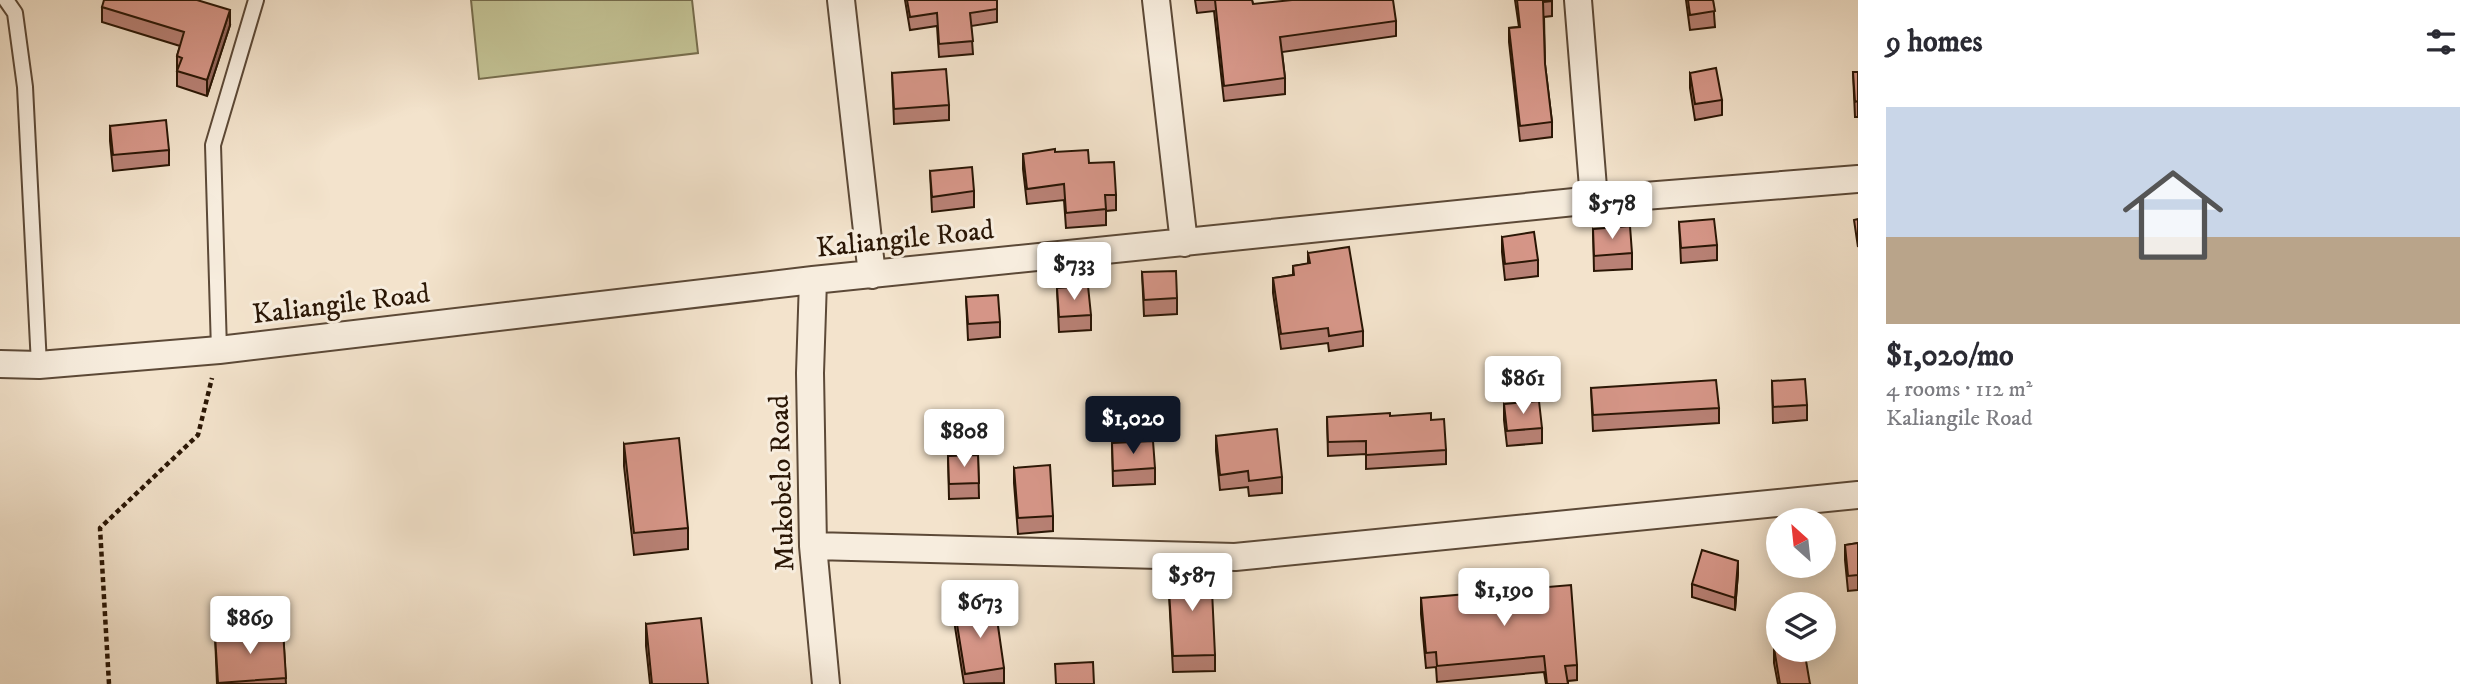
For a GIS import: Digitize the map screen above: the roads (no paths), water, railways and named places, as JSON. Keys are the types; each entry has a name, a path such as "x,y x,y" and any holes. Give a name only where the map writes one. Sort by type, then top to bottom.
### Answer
{"street":[{"path":"841,0 872,275"},
{"path":"1156,0 1184,243"},
{"path":"1578,0 1594,200"},
{"name":"Kaliangile Road","path":"0,363 39,365 219,349 813,280 1594,200 1858,179"},
{"name":"Mukobelo Road","path":"813,280 810,373 813,546 827,684"},
{"path":"813,546 1235,557 1858,495"}],"lane":[{"path":"6,0 15,13 25,87 39,365"},
{"path":"219,349 213,145 256,0"}]}
